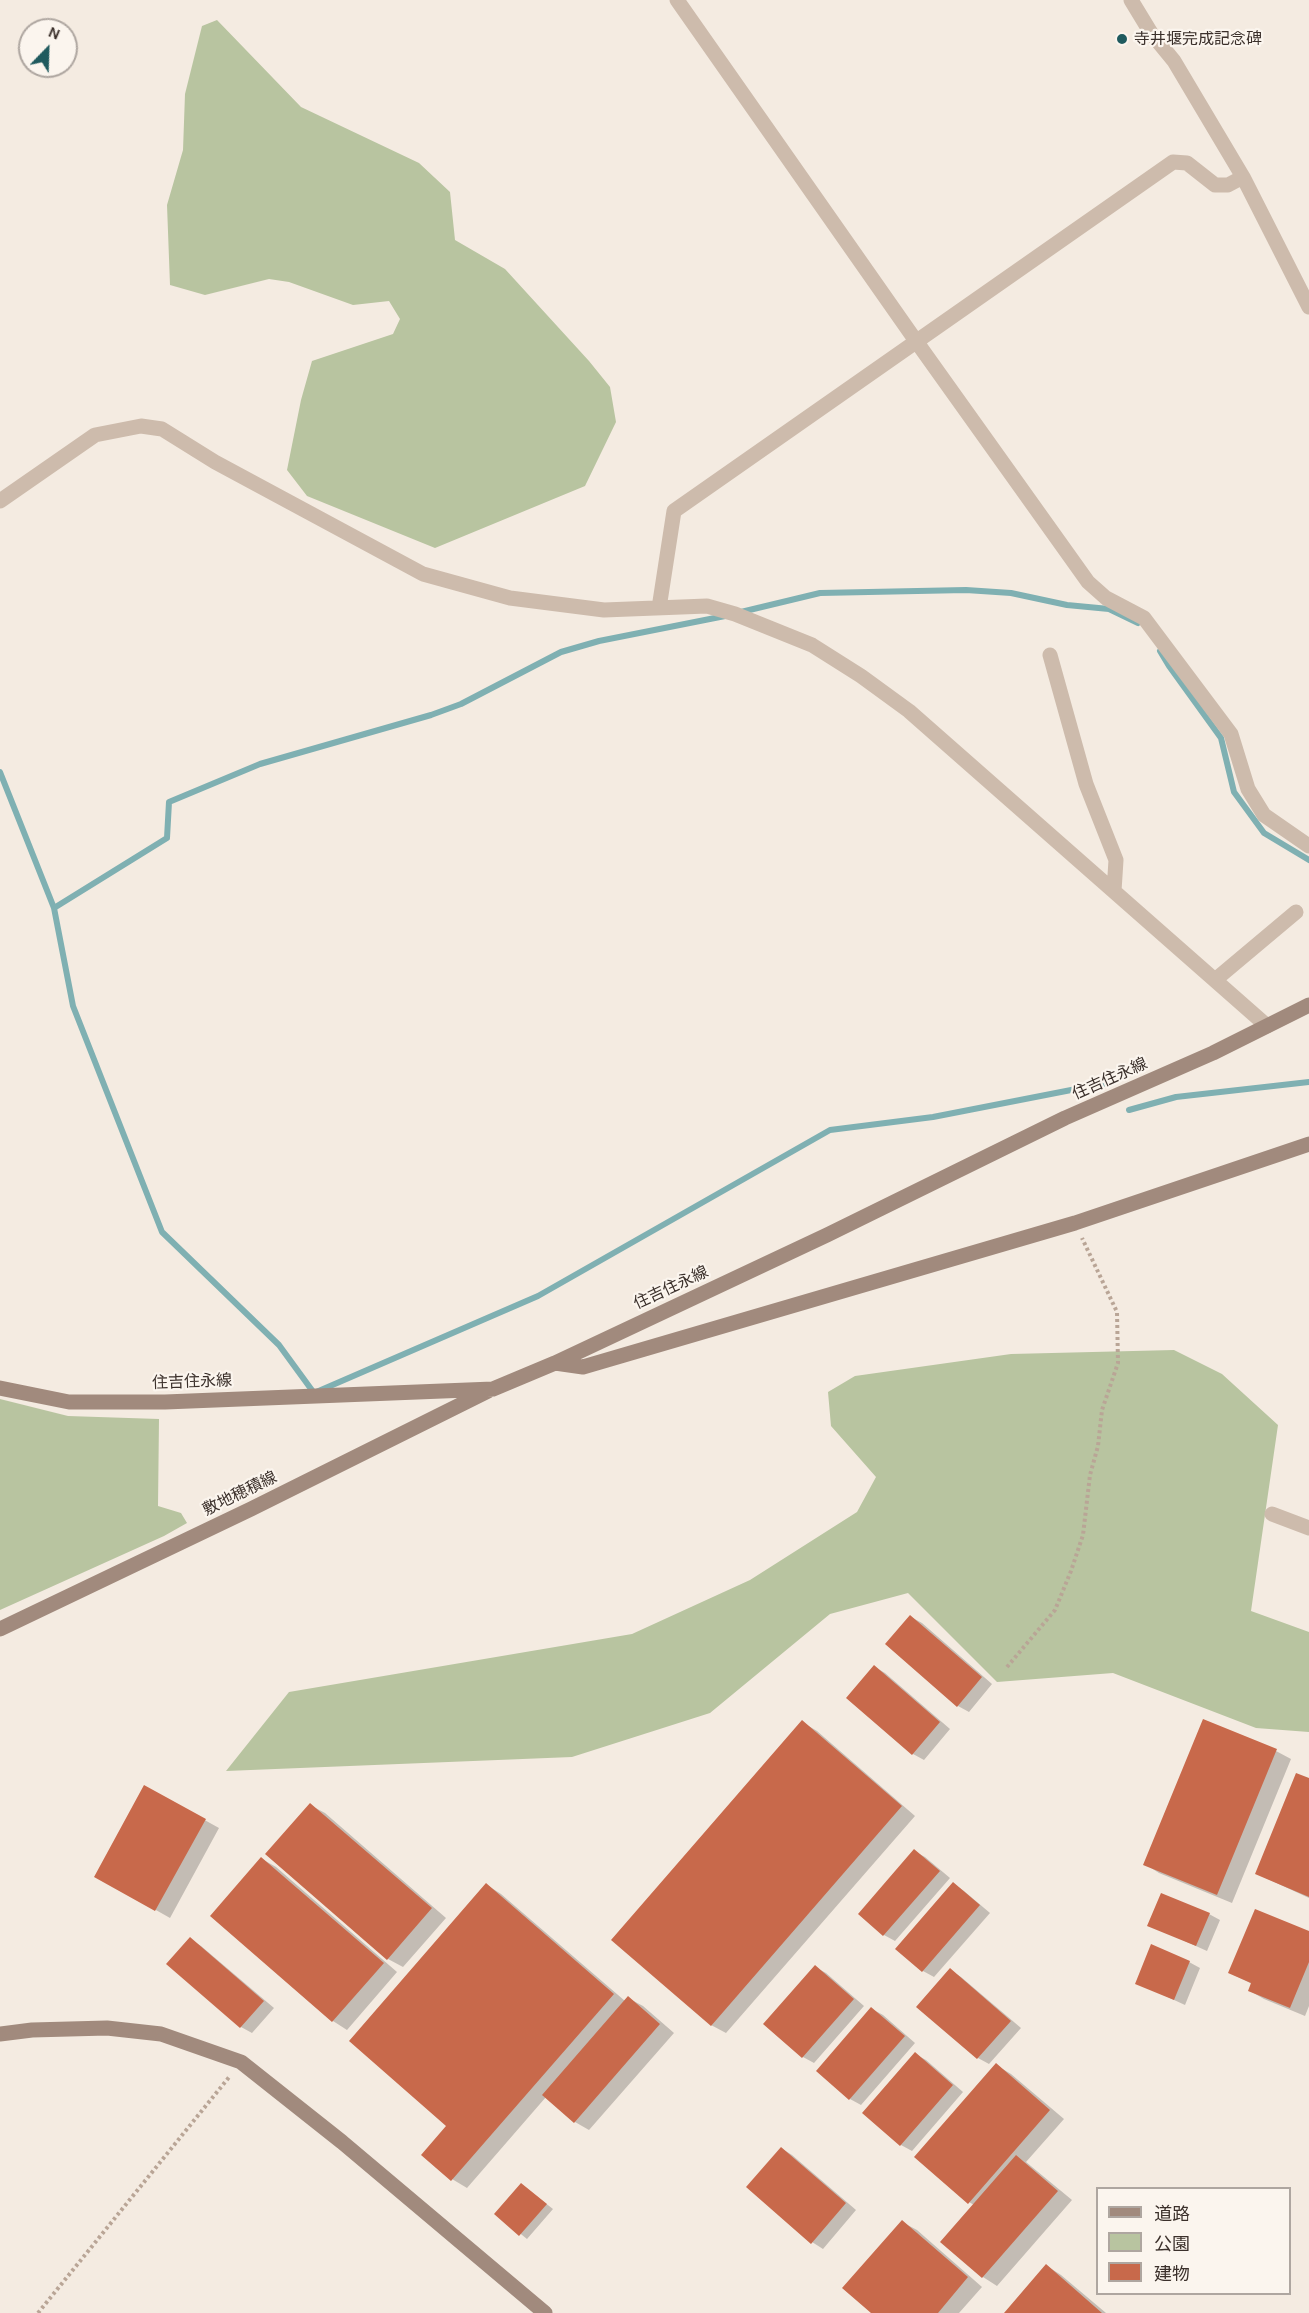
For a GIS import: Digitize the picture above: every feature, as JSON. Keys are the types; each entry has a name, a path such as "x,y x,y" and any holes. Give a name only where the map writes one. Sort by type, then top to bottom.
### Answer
{"main road":[{"name":"住吉住永線","path":"0,1388 69,1402 165,1402 493,1389 555,1363 827,1235 1065,1118 1213,1053 1309,1005"},
{"path":"555,1363 583,1367 1075,1223 1309,1144"},
{"name":"敷地穂積線","path":"0,1629 493,1389"},
{"path":"0,2034 32,2030 107,2028 161,2034 241,2062 342,2142 545,2313"}],"street":[{"path":"677,0 1088,582 1106,598 1144,618 1231,734 1248,789 1264,815 1309,846"},
{"path":"1131,0 1151,33 1174,61 1243,177 1309,307"},
{"path":"659,608 675,511 1173,162 1187,163 1215,185 1228,185 1243,177"},
{"path":"0,501 95,435 141,426 162,429 215,462 423,574 510,598 604,610 707,606 735,614 812,645 861,676 909,711 1268,1026"},
{"path":"1050,655 1086,784 1116,860 1114,891"},
{"path":"1215,980 1296,912"},
{"path":"1272,1514 1309,1528"}],"path":[{"path":"1006,1667 1055,1610 1071,1571 1083,1535 1090,1474 1098,1446 1102,1410 1118,1363 1117,1312 1075,1223"},
{"path":"38,2313 241,2062"}],"green space":[{"path":"217,20 301,107 419,163 450,192 455,240 505,269 610,387 616,422 585,486 435,548 307,496 287,470 301,400 312,361 393,334 400,319 389,301 353,305 289,282 269,279 205,295 170,285 167,205 183,150 185,94 202,26"},
{"path":"1174,1350 1222,1374 1278,1425 1251,1611 1309,1632 1309,1732 1256,1728 1113,1673 997,1682 908,1593 830,1614 710,1713 572,1757 226,1771 289,1692 632,1634 750,1580 857,1512 876,1477 831,1426 828,1392 855,1376 1011,1354"},
{"path":"0,1399 68,1416 159,1419 158,1506 181,1513 187,1523 164,1536 0,1610"}],"building":[{"path":"910,1615 982,1677 957,1707 885,1644"},
{"path":"874,1665 940,1722 912,1755 846,1698"},
{"path":"1203,1719 1277,1749 1217,1895 1143,1865"},
{"path":"802,1720 902,1806 711,2026 611,1940"},
{"path":"1296,1773 1309,1778 1309,1897 1255,1874"},
{"path":"144,1785 206,1819 155,1911 94,1877"},
{"path":"310,1803 432,1908 387,1960 265,1854"},
{"path":"914,1849 940,1871 883,1936 858,1914"},
{"path":"261,1857 384,1963 332,2022 210,1916"},
{"path":"953,1882 980,1905 922,1972 895,1949"},
{"path":"486,1883 614,1994 451,2181 421,2155 446,2126 349,2041"},
{"path":"1161,1893 1210,1913 1196,1946 1147,1926"},
{"path":"1255,1909 1309,1931 1309,1962 1290,2008 1248,1991 1251,1983 1228,1973"},
{"path":"190,1937 264,2001 240,2028 166,1964"},
{"path":"1151,1944 1190,1961 1174,2000 1135,1984"},
{"path":"815,1965 854,1999 802,2058 763,2024"},
{"path":"950,1968 1011,2021 977,2059 916,2007"},
{"path":"628,1996 660,2024 574,2123 542,2095"},
{"path":"871,2007 905,2036 849,2100 816,2071"},
{"path":"915,2052 953,2085 900,2146 862,2113"},
{"path":"996,2063 1050,2110 968,2204 914,2157"},
{"path":"781,2147 846,2203 811,2244 746,2187"},
{"path":"1016,2155 1058,2191 982,2278 940,2242"},
{"path":"521,2183 547,2204 519,2236 494,2214"},
{"path":"902,2220 968,2277 938,2313 871,2313 842,2288"},
{"path":"1046,2264 1102,2313 1004,2313"}],"waterway":[{"path":"741,612 820,593 966,590 1011,593 1067,605 1109,609 1138,623"},
{"path":"54,908 167,838 169,802 260,764 431,715 461,704 561,652 599,641 725,616"},
{"path":"1160,651 1221,738 1234,792 1264,833 1309,860"},
{"path":"0,772 54,908 73,1006 162,1232 279,1345 314,1393 538,1296 830,1130 933,1117 1107,1083"},
{"path":"1129,1110 1176,1097 1309,1082"}],"place":[{"name":"寺井堰完成記念碑","path":"1122,39"}]}
